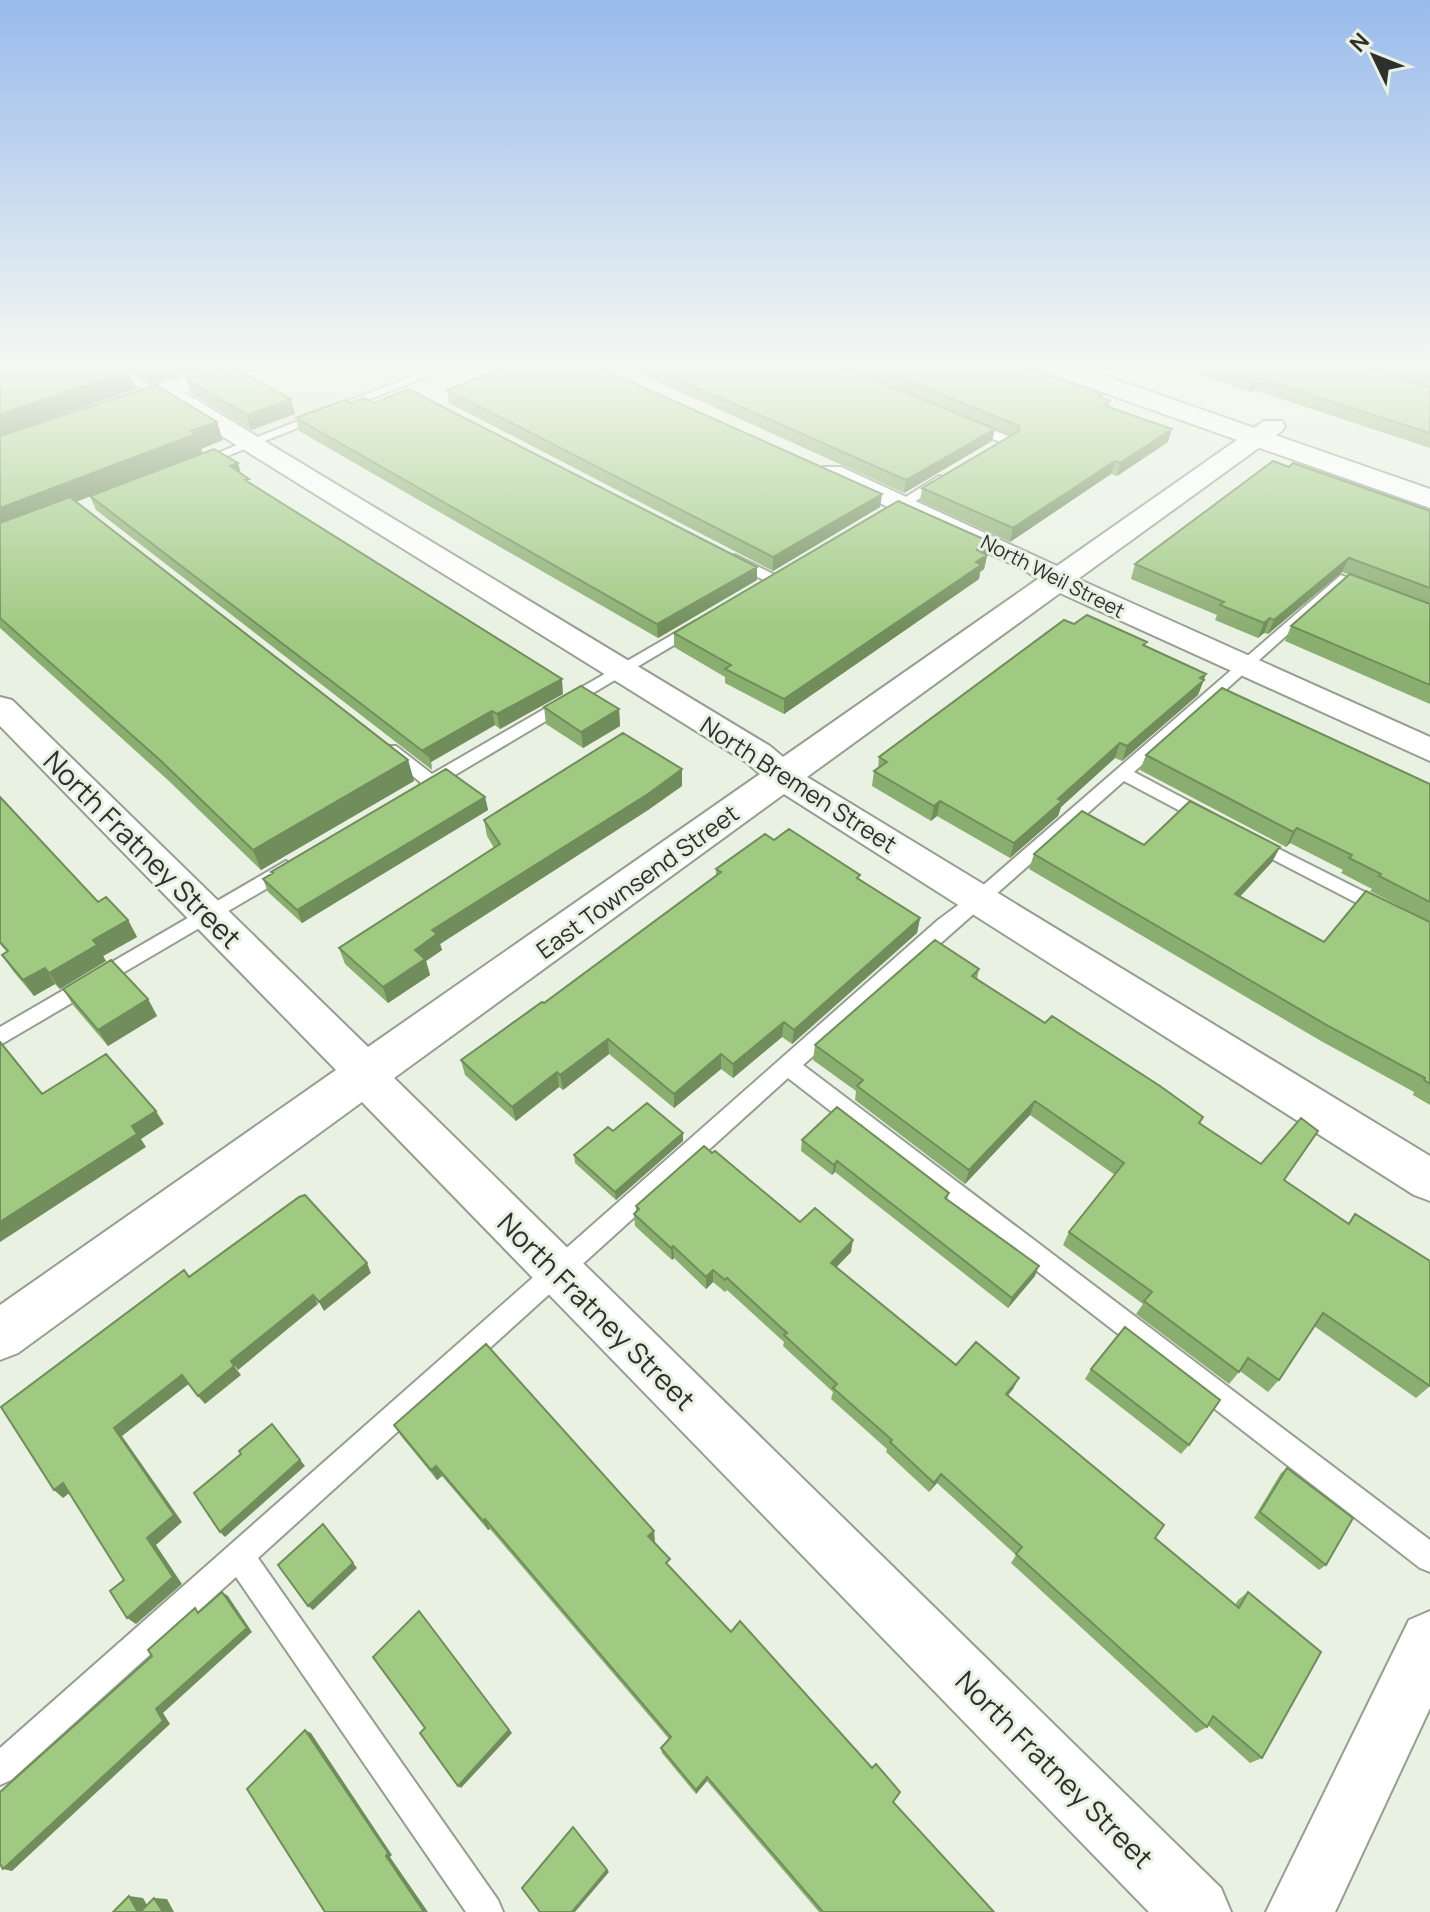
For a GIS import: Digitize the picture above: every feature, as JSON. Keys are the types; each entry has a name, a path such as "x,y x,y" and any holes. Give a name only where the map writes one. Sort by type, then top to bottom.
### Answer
{"main road":[{"path":"1315,452 1430,499"},
{"path":"1336,452 1430,479"}],"street":[{"name":"North Bremen Street","path":"264,452 758,754 804,793 1430,1180"},
{"name":"East Townsend Street","path":"0,1335 1236,452"},
{"name":"North Weil Street","path":"802,459 1033,563 1077,591 1430,750"},
{"name":"North Fratney Street","path":"0,707 340,1044 386,1100 1197,1912"},
{"path":"1300,1912 1430,1641"}],"lane":[{"path":"178,470 225,452"},
{"path":"984,456 990,452"},
{"path":"872,522 958,471"},
{"path":"718,551 774,580"},
{"path":"0,1769 787,1065 945,925 980,899 1341,579 1385,596"},
{"path":"381,743 425,786 711,617"},
{"path":"1122,773 1430,934"},
{"path":"0,1037 296,862"},
{"path":"787,1065 1430,1558"},
{"path":"239,1556 486,1912"}],"building":[{"path":"0,452 148,452 0,508"},
{"path":"205,452 220,452 238,463 230,466 249,479 245,480 562,679 497,714 492,711 423,750 429,756 90,496"},
{"path":"356,452 532,452 757,567 657,624"},
{"path":"568,452 789,452 882,494 773,557"},
{"path":"843,452 954,452 906,480"},
{"path":"983,452 1136,452 1120,463 1115,461 1013,528 922,488"},
{"path":"1273,461 1289,467 1293,463 1430,511 1430,588 1349,558 1274,620 1270,618 1264,623 1220,605 1224,602 1135,564"},
{"path":"70,497 408,760 253,850 161,761 0,618 0,523"},
{"path":"898,501 990,542 977,550 987,555 976,562 981,565 784,699 725,669 731,665 674,633"},
{"path":"1350,574 1430,604 1430,685 1291,626"},
{"path":"1087,615 1147,642 1143,645 1206,674 1200,678 1204,680 1127,746 1120,743 1014,843 940,801 934,806 874,771 887,762 879,757 1064,620 1074,624"},
{"path":"581,686 619,709 581,732 544,707"},
{"path":"1222,688 1430,784 1430,902 1349,858 1352,855 1297,828 1293,832 1146,755"},
{"path":"623,733 682,769 648,794 432,930 437,934 415,950 425,959 383,987 339,948 500,844 484,820"},
{"path":"446,769 485,797 297,910 263,879 271,872"},
{"path":"0,797 98,902 106,897 128,920 93,940 97,945 49,973 45,968 23,980 2,955 8,951 0,942"},
{"path":"1190,801 1280,847 1235,894 1324,942 1366,891 1430,922 1430,1084 1425,1078 1330,1027 1034,854 1082,811 1144,845"},
{"path":"789,829 920,918 794,1030 784,1022 733,1064 721,1054 674,1094 608,1039 560,1075 557,1072 512,1107 461,1060 544,1003 721,872 716,869 765,834 774,840"},
{"path":"935,940 979,969 972,976 1045,1023 1052,1016 1160,1086 1203,1117 1199,1123 1261,1164 1301,1118 1318,1131 1284,1180 1349,1224 1355,1214 1430,1261 1430,1386 1323,1313 1279,1380 1248,1358 1239,1372 1144,1301 1152,1292 1069,1232 1124,1163 1035,1101 969,1170 857,1086 863,1080 815,1045"},
{"path":"111,960 148,999 98,1030 63,989"},
{"path":"0,1042 42,1094 106,1054 156,1111 132,1126 137,1134 0,1222"},
{"path":"647,1103 683,1133 615,1192 574,1155 608,1127 613,1131"},
{"path":"837,1107 949,1193 945,1198 1039,1266 1012,1298 837,1161 834,1165 802,1140"},
{"path":"704,1146 712,1153 715,1151 800,1222 815,1208 853,1240 831,1263 956,1365 976,1342 1019,1378 1006,1394 1164,1525 1155,1538 1239,1608 1248,1592 1321,1652 1262,1758 1213,1716 1207,1727 1016,1554 1022,1547 941,1474 934,1483 890,1442 892,1440 833,1388 837,1384 784,1335 787,1333 727,1278 725,1280 713,1270 706,1277 634,1214 639,1209 636,1206"},
{"path":"305,1195 367,1263 319,1302 313,1295 231,1361 234,1366 198,1396 182,1375 114,1428 174,1515 147,1538 173,1577 127,1618 110,1591 124,1580 63,1483 54,1490 1,1407 184,1270 189,1277"},
{"path":"1125,1327 1220,1400 1189,1445 1091,1369"},
{"path":"486,1344 654,1531 648,1536 670,1559 666,1563 731,1632 740,1621 872,1768 876,1764 900,1792 893,1802 994,1912 823,1912 707,1777 696,1790 661,1748 671,1737 485,1519 483,1521 436,1466 431,1470 394,1425"},
{"path":"272,1424 300,1460 220,1532 194,1493"},
{"path":"1287,1468 1353,1518 1326,1565 1260,1512"},
{"path":"323,1524 353,1563 308,1606 278,1565"},
{"path":"222,1592 247,1628 156,1709 163,1721 3,1869 0,1864 0,1792 152,1656 148,1650 195,1608 198,1613"},
{"path":"419,1611 509,1730 458,1786 420,1733 425,1728 373,1657"},
{"path":"305,1730 424,1912 325,1912 247,1789"},
{"path":"573,1827 607,1870 572,1912 540,1912 522,1888"},
{"path":"129,1896 138,1912 113,1912"},
{"path":"154,1898 163,1912 140,1912"}]}
